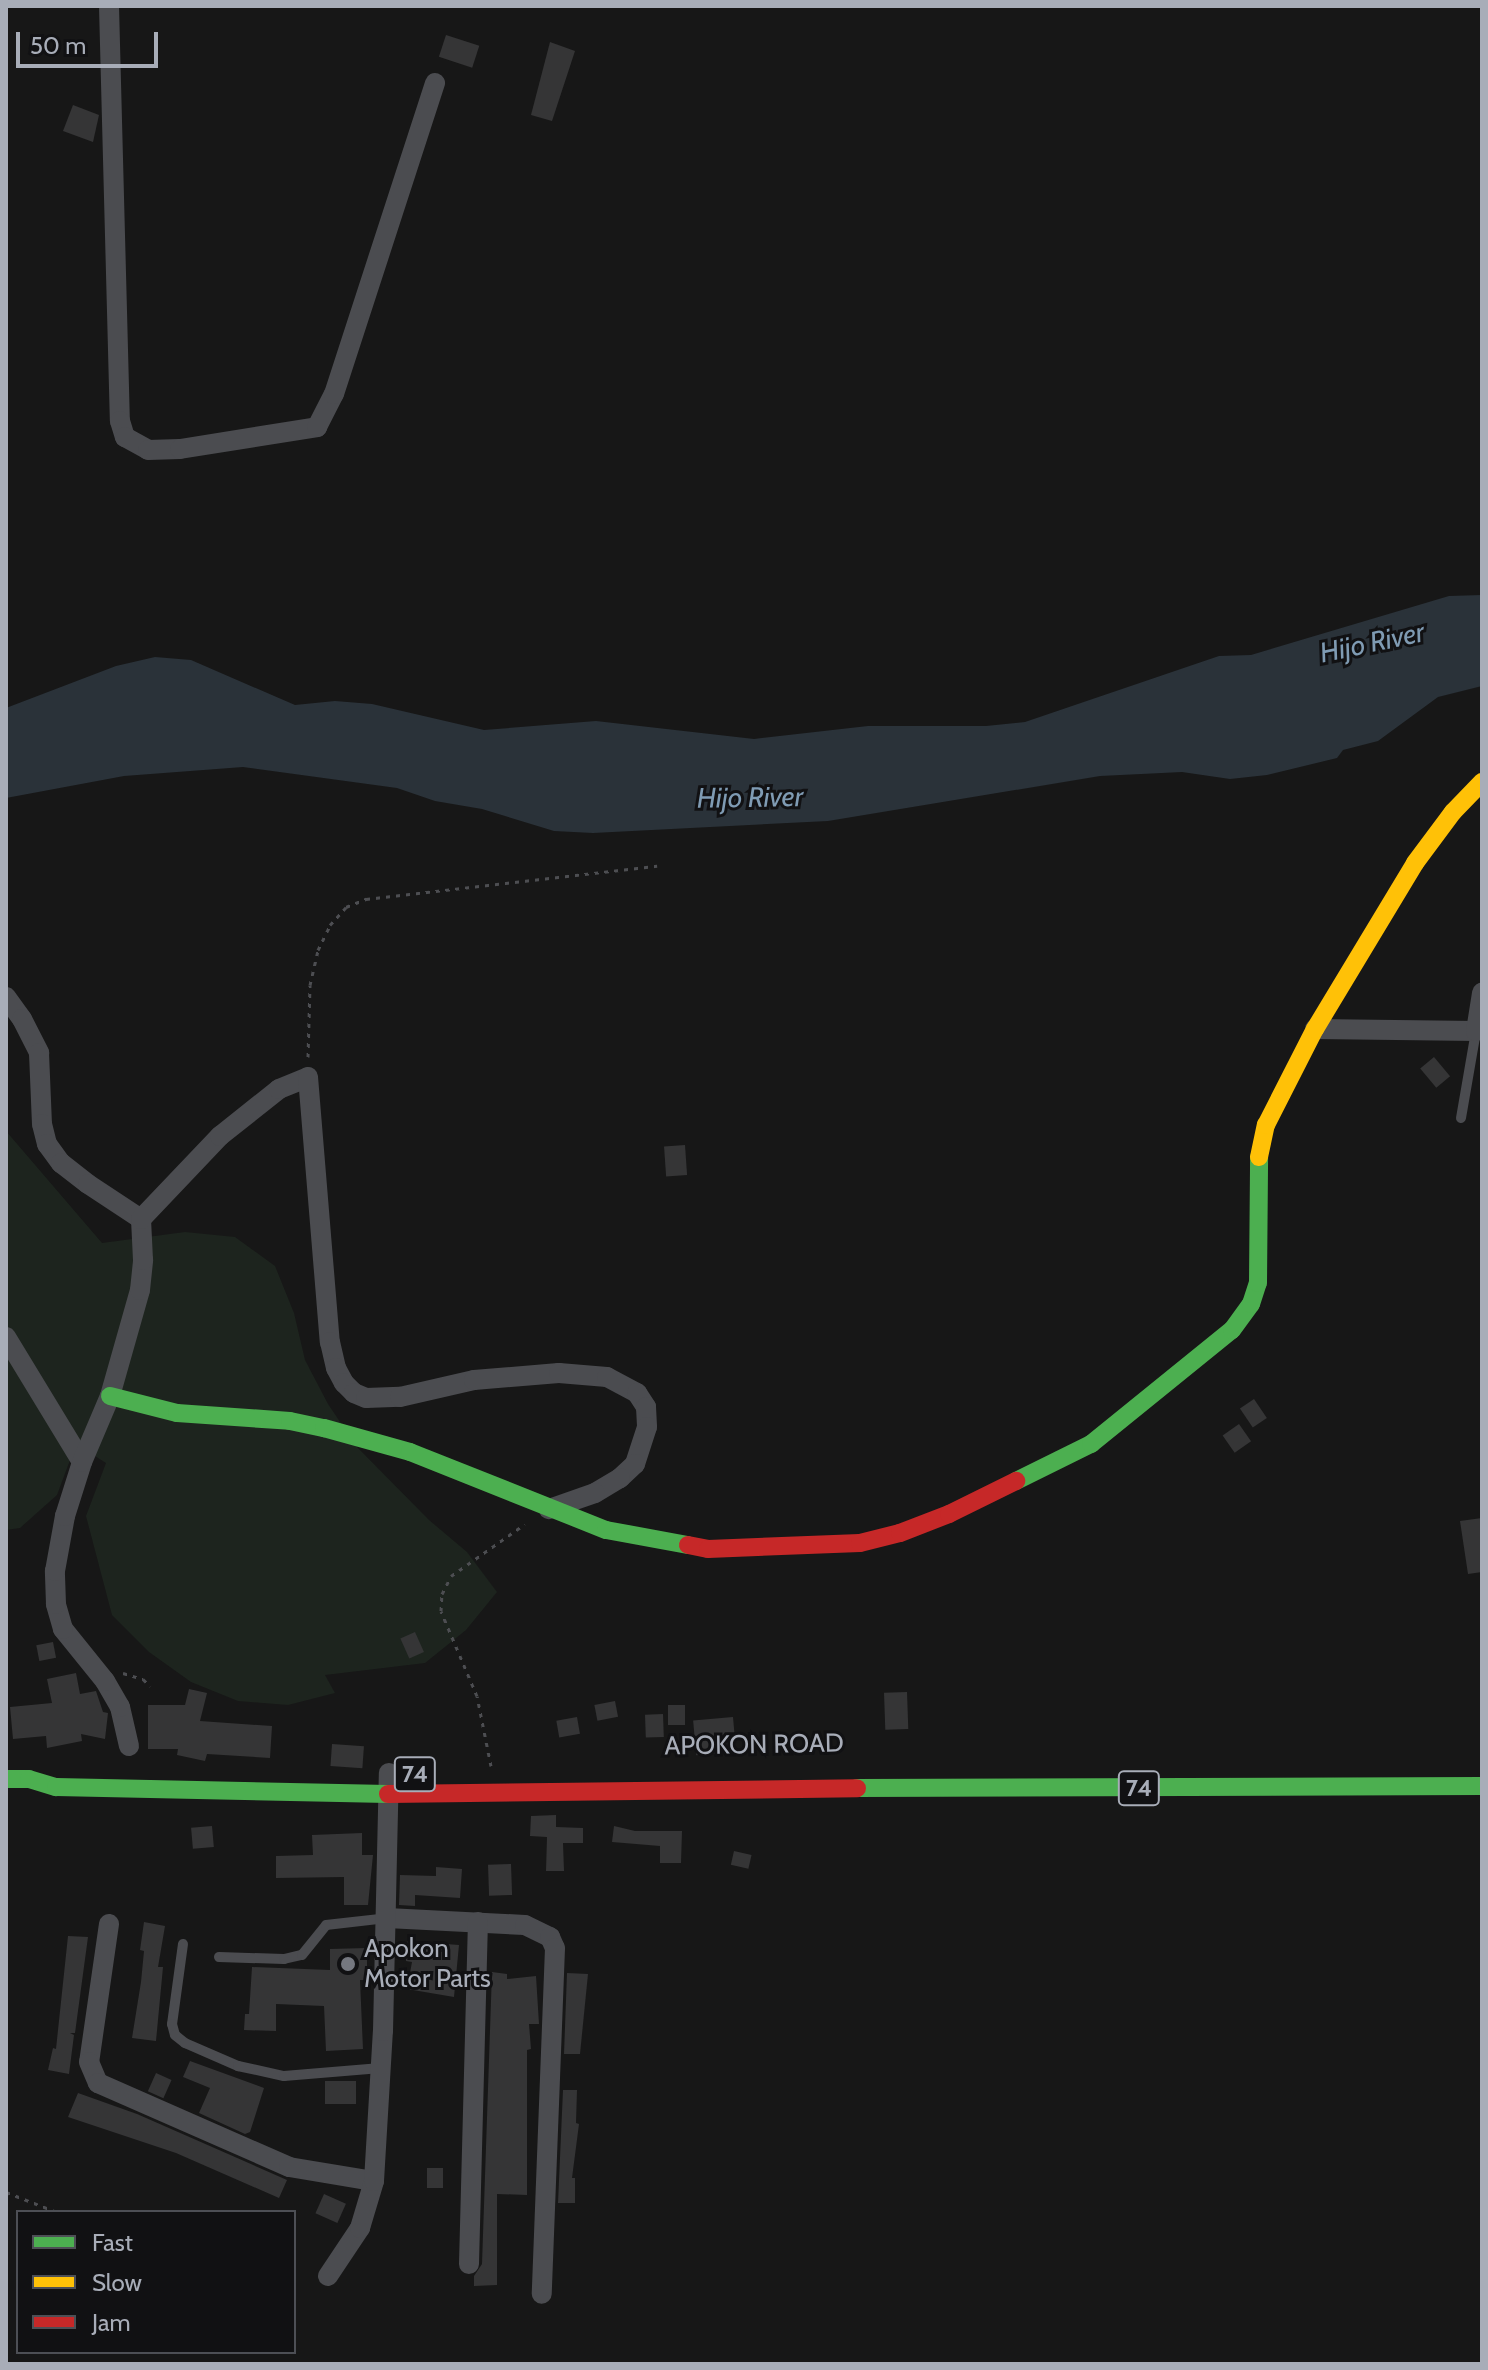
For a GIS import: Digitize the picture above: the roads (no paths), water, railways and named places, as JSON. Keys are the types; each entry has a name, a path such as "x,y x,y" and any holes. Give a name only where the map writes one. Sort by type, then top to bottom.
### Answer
{"main road":[{"path":"110,1396 177,1413 290,1421 324,1428 423,1456 606,1530 708,1549 860,1543 900,1533 949,1514 1091,1444 1232,1330 1251,1304 1258,1283 1259,1256 1256,1169 1266,1125 1315,1029 1415,863 1453,812 1482,782"},
{"name":"APOKON ROAD","path":"803,1769 1003,1768"},
{"name":"APOKON ROAD","path":"29,1779 54,1769 150,1770"},
{"name":"APOKON ROAD","path":"450,1774 741,1770"},
{"name":"APOKON ROAD","path":"6,1779 29,1779 56,1787 389,1794 983,1787 1482,1786"}],"street":[{"path":"109,6 120,421 125,437 148,450 180,449 317,427 334,394 435,83"},
{"path":"1315,1029 1476,1031 1482,992"},
{"path":"6,997 22,1019 39,1053 42,1124 47,1144 61,1163 141,1219"},
{"path":"129,1746 120,1707 105,1681 63,1629 56,1604 55,1571 65,1516 82,1462 110,1396 140,1290 143,1260 141,1219 201,1155 256,1105 279,1089 308,1077 330,1342 344,1383 366,1398 380,1399 474,1380 559,1373 607,1377 625,1383 646,1407 647,1427 635,1464 620,1478 595,1493 549,1509"},
{"path":"6,1337 82,1462"},
{"path":"328,2276 360,2228 374,2181 387,1918 390,1773"},
{"path":"387,1918 478,1922 539,1929 550,1937 555,1948 542,2294"},
{"path":"469,2264 478,1922"},
{"path":"109,1924 89,2062 98,2083 289,2167 374,2181"}],"lane":[{"path":"1461,1118 1476,1031"},
{"path":"219,1957 284,1959 302,1955 326,1925 387,1918"},
{"path":"183,1944 172,2024 175,2035 185,2043 238,2066 284,2076 381,2068"}],"water":[{"name":"Hijo River","path":"1482,595 1482,686 1438,697 1378,741 1343,750 1337,758 1267,775 1230,779 1182,772 1100,776 828,821 593,833 554,831 482,809 435,801 397,788 243,767 124,776 6,798 6,708 116,666 155,657 191,660 295,705 335,701 372,704 484,730 596,721 754,739 868,726 986,726 1025,722 1219,656 1251,655 1449,596"}],"place":[{"name":"Apokon Motor Parts","path":"348,1964"}]}
